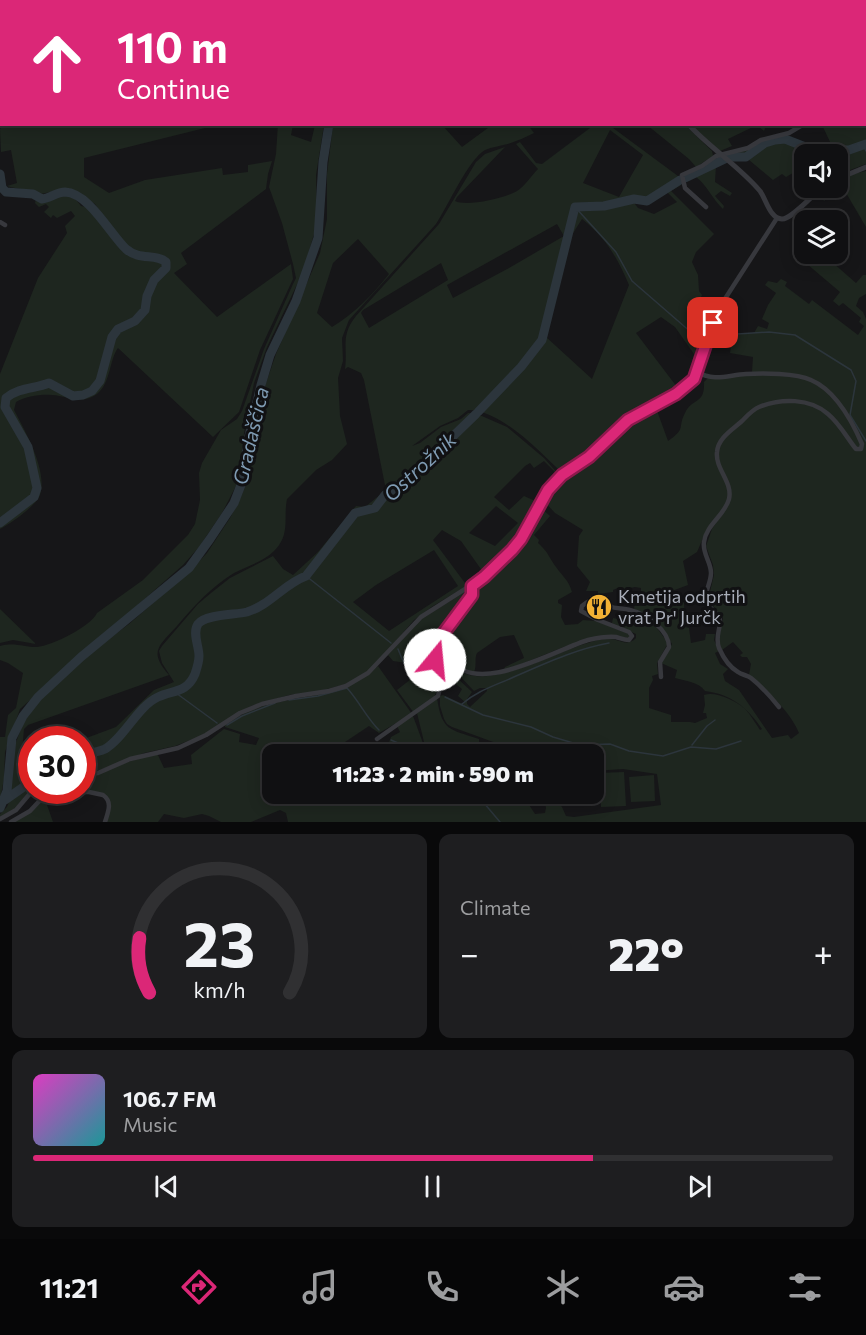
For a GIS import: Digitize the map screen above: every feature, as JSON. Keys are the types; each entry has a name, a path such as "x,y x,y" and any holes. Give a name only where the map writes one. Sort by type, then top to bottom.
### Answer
{"street":[{"path":"690,126 759,189 777,218 783,219 793,214 811,198"},
{"path":"706,207 685,188 682,175 702,166 716,156 723,158 756,145 761,140 789,133 801,126"},
{"path":"848,174 866,167"},
{"path":"96,773 130,759 178,748 206,735 240,713 262,704 329,691 368,673 421,616 472,586 512,550 521,539 548,490 562,475 589,457 628,420 687,386 697,372 706,341 721,305 777,218"},
{"path":"697,372 706,377 715,378 753,374 803,377 812,380 835,399 862,444 861,449 856,449 827,413 802,402 787,401 759,407 724,435 718,444 717,462 728,484 729,499 707,532 704,541 704,549 711,567 706,599 709,606 719,615 717,643 724,658 736,671 755,682 779,707"},
{"path":"377,739 438,696 435,653 445,630 472,595 472,586"},
{"path":"445,630 444,641 447,653 461,671 475,674 502,672 588,640 608,637 629,640 632,636 629,632 581,611 582,606 589,601 606,601 613,607 632,610 645,616 666,637 669,647 660,662 661,677"},
{"path":"11,822 30,811 44,796 62,790 103,795 109,804 105,822"},
{"path":"0,819 21,804"}],"shaded area":[{"path":"3,126 213,126 84,158 84,177 109,193 145,180 222,168 223,175 248,172 248,165 272,161 266,189 181,253 187,264 174,273 217,317 291,264 293,279 260,350 239,412 213,437 118,348 105,384 97,394 86,399 43,395 16,402 14,410 34,451 42,485 38,499 16,519 0,529 0,374 38,278 67,233 65,226 75,216 71,211 57,218 53,215 51,218 44,212 49,207 46,204 39,207 35,203 36,199 49,200 65,195 70,196 81,206 98,215 101,214 95,204 69,188 41,194 7,186 17,183 11,150 1,152 0,129"},
{"path":"278,126 293,126 291,135 311,142 315,126 324,126 316,175 317,216 314,234 303,272 267,347 254,383 244,433 242,467 238,482 222,513 199,547 183,565 20,709 5,752 4,779 0,800 0,737 5,737 8,715 16,708 23,673 0,660 0,646 44,646 87,624 97,613 143,580 188,535 195,524 200,500 199,473 202,463 221,430 237,419 242,411 264,349 296,278 282,223 269,187 276,154"},
{"path":"333,126 443,126 462,147 491,126 529,126 534,133 511,143 485,150 479,155 465,173 436,224 349,320 342,338 343,361 338,378 340,416 347,444 287,499 285,532 274,551 218,584 196,604 161,644 158,649 159,660 169,675 22,726 25,718 45,695 83,658 129,624 190,571 207,553 230,518 248,480 266,383 276,354 320,253 327,219 327,174","holes":["358,239 389,274 363,303 332,327 317,313 333,263"]},
{"path":"593,126 610,126 678,176 681,185 671,191 714,234 696,252 692,262 698,275 699,291 702,295 696,306 697,316 704,322 711,323 691,379 677,391 624,422 586,456 561,472 519,433 481,412 468,410 458,418 440,426 412,446 420,443 441,427 461,419 468,413 475,413 507,427 544,458 559,475 545,490 512,549 483,576 414,620 371,670 346,684 320,691 289,695 251,706 201,736 96,770 96,734 116,727 154,690 174,682 162,663 159,651 198,604 230,578 273,556 283,569 293,575 318,552 356,506 365,507 386,490 364,380 361,373 348,367 345,369 348,330 356,316 439,224 476,162 485,154 505,147 455,201 468,203 486,201 511,194 523,186 538,169 516,144 520,142 536,163 542,164","holes":["610,130 643,155 619,197 583,183","667,192 677,202 654,214 638,208 635,204 636,201 648,202","582,219 598,233 610,249 629,285 592,379 545,336 570,238","557,224 564,236 453,298 447,285","441,263 448,280 369,328 361,313","661,317 675,327 694,354 689,375 677,387 636,333","544,461 558,475 535,501 524,496 509,510 494,497 525,466 530,463 534,468","496,506 518,523 495,546 469,533","442,530 461,541 483,572 465,583 433,540","434,550 458,586 389,631 353,602 376,585"]},
{"path":"648,126 686,126 712,151 713,156 696,167"},
{"path":"692,126 755,126 728,139 732,146 720,151"},
{"path":"822,126 866,126 866,164 850,170 848,144 831,144"},
{"path":"785,136 803,144 794,144 794,172 786,177 782,174 773,180 749,160 729,159 726,156"},
{"path":"717,158 723,160 716,165 715,182 732,193 730,196 721,191 715,196 724,206 723,209 696,177 684,182 686,174"},
{"path":"866,171 866,227 848,196 848,176"},
{"path":"807,264 834,264 856,283 863,275 866,275 866,294 859,298 856,306 863,312 866,319 866,822 288,822 286,813 280,810 251,822 221,822 202,814 184,818 164,814 158,822 106,822 108,797 96,794 96,772 157,753 164,768 192,764 191,755 224,729 240,734 239,742 256,745 259,738 225,727 225,725 258,708 324,693 352,683 366,676 378,666 412,714 379,733 369,726 342,744 262,744 262,804 528,804 535,814 545,813 545,804 559,804 566,816 574,817 661,805 657,774 623,769 604,770 604,744 497,744 447,724 440,706 440,696 443,695 463,704 465,702 458,696 462,689 452,681 449,684 443,679 442,671 436,668 436,662 443,662 442,651 437,650 442,639 454,675 472,692 467,699 470,707 487,691 487,688 474,691 456,672 456,668 468,675 502,674 599,640 630,642 636,638 636,634 612,623 613,618 640,624 645,618 657,628 668,643 657,663 658,674 652,676 653,680 649,688 649,708 671,715 671,722 695,723 707,718 706,713 703,713 704,695 714,694 726,697 745,709 738,703 723,695 705,691 696,684 675,678 677,670 661,663 672,644 656,623 634,609 636,593 641,592 641,588 621,590 620,587 613,592 598,594 598,591 586,591 590,582 577,566 579,536 583,530 555,513 543,500 566,474 595,448 642,415 656,408 668,441 680,430 688,408 701,398 704,382 709,377 752,372 753,357 730,353 733,335 754,333 758,326 767,329 769,323 762,319 776,293 765,285 768,281 777,283 781,279 787,282 785,286 809,304 812,300 858,335 864,326 859,322 861,318 843,303 839,306 833,301 840,292","holes":["724,511 712,529 706,546 714,575 708,600 723,618 718,643 722,650 733,642 743,653 740,655 747,657 751,664 749,675 777,702 795,724 799,733 791,739 788,735 772,738 739,690 725,681 723,674 728,669 720,664 715,653 719,651 714,640 715,634 706,634 705,640 691,643 689,628 685,627 684,602 666,603 653,599 657,594 688,585 683,561 697,552 706,531","745,709 762,729 760,730"]},
{"path":"540,507 550,516 534,535 567,581 572,592 558,600 558,603 562,605 561,617 565,625 578,624 583,620 596,621 629,634 629,638 596,638 580,642 504,670 505,667 524,658 514,635 500,637 477,653 475,670 470,672 454,663 446,643 447,629 484,580 509,556"},
{"path":"466,591 470,593 465,603 446,627 437,644 434,667 393,661 388,655 417,622"},
{"path":"0,609 36,644 13,640 0,643"},
{"path":"411,679 437,691 434,697 414,713 397,690"},
{"path":"437,698 441,717 445,723 460,733 479,739 479,744 425,744 417,713"},
{"path":"413,716 423,744 388,744 391,737 400,732 397,726"},
{"path":"18,737 18,804 0,817 10,799 15,745"},
{"path":"624,772 626,806 601,807 601,804 604,804 604,773"},
{"path":"654,775 655,801 631,802 629,777"},
{"path":"36,804 47,804 53,822 14,822"}],"waterway":[{"name":"Gradaščica","path":"0,808 7,791 12,738 23,716 38,697 81,657 189,568 234,503 241,485 249,436 270,355 296,301 318,238 323,162 329,126"},
{"name":"Ostrožnik","path":"685,178 729,157 746,157 765,143 785,139 798,144"},
{"name":"Ostrožnik","path":"848,150 866,144"},
{"name":"Ostrožnik","path":"863,145 866,151"},
{"path":"0,174 2,188 6,192 33,194 42,199 62,192 74,194 91,207 131,253 162,259 166,262 166,268 154,280 147,296 145,310 135,321 118,329 112,337 100,381 92,391 73,396 49,383 22,390 6,398 5,407 28,447 37,488 34,497 0,523"},
{"name":"Ostrožnik","path":"478,412 521,367 542,340 575,207 604,206 634,199 647,201 680,180"},
{"path":"575,207 616,252 632,281 700,340"},
{"path":"722,335 769,332 795,335 851,370 856,381 850,415 866,441"},
{"name":"Ostrožnik","path":"96,752 112,744 151,701 184,688 192,680 199,660 196,635 198,624 207,618 255,609 306,576 355,513 375,508 385,495 413,475 476,414"},
{"path":"306,576 391,643"},
{"path":"462,704 481,691 550,661 609,643"},
{"path":"398,649 404,664 412,674 435,690"},
{"path":"289,700 318,696 347,688 379,730"},
{"path":"176,693 217,723"},
{"path":"445,697 483,715 531,727 553,737 580,745 610,744 629,751 663,756 691,747 716,749 741,741"},
{"path":"227,725 242,716 275,703"},
{"path":"692,745 707,726 715,720"},
{"path":"391,740 400,744"},
{"name":"Ostrožnik","path":"5,800 18,791"},
{"path":"485,804 500,822"}],"place":[{"name":"Kmetija odprtih vrat Pr' Jurčk","path":"599,607"}],"route":[{"path":"435,660 440,638 472,595 472,586 484,577 521,539 548,490 562,475 589,457 628,420 676,394 694,379 713,323"}]}
